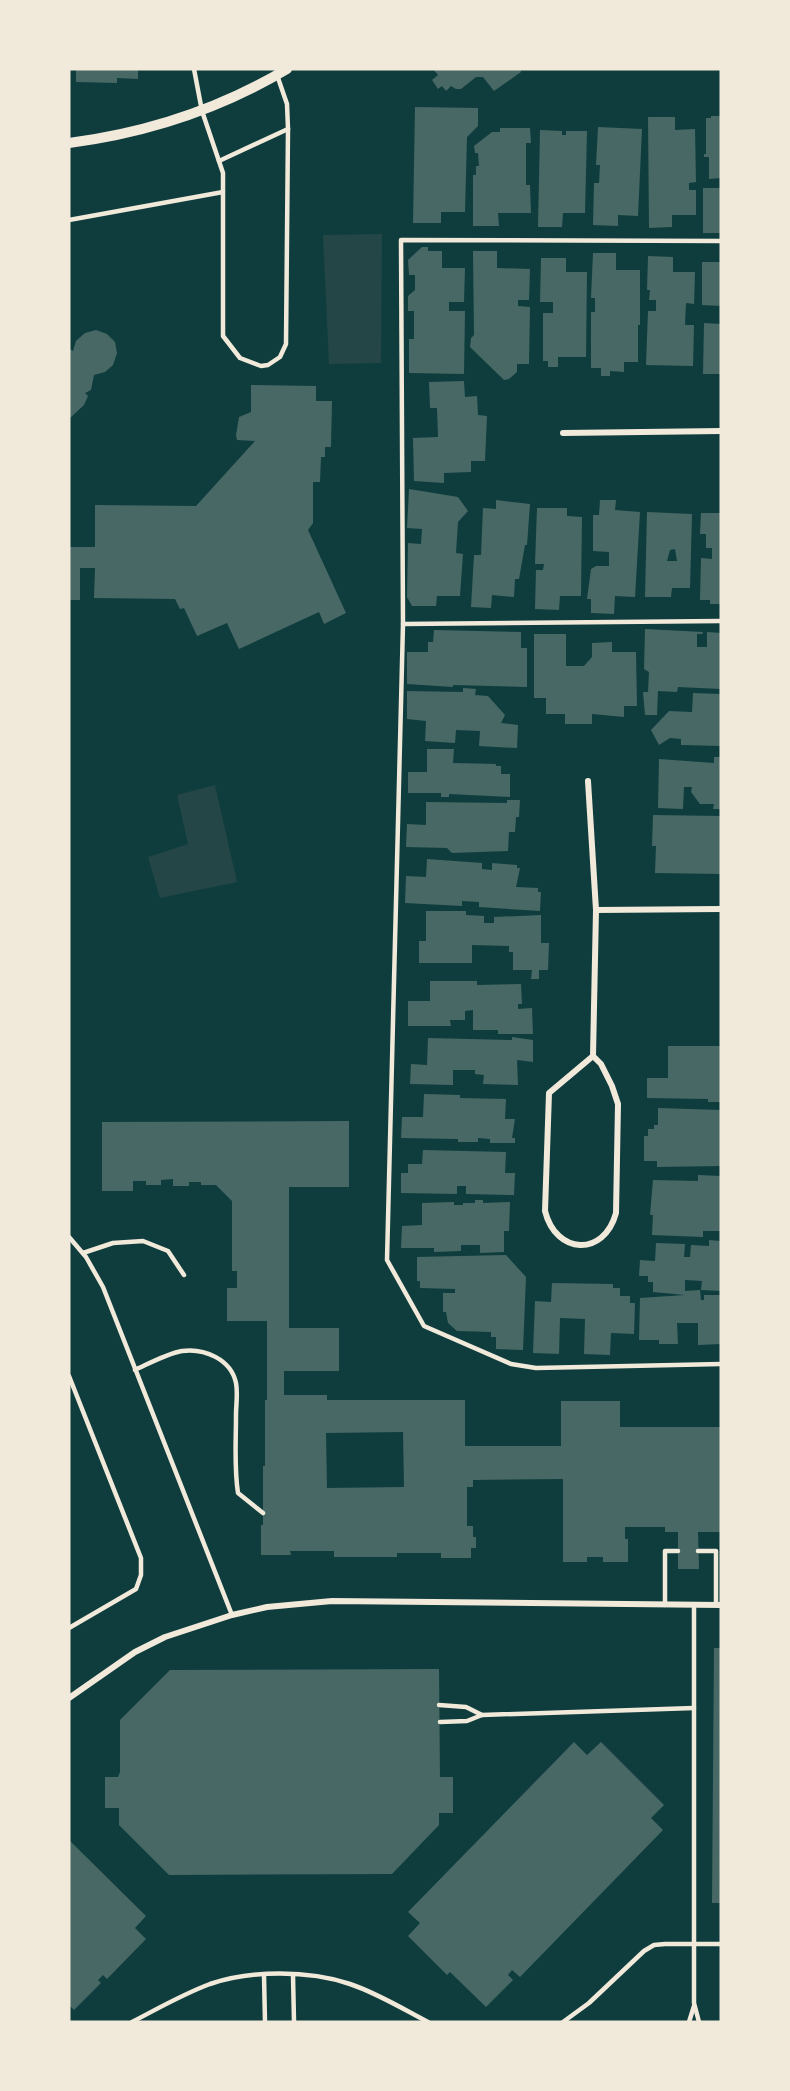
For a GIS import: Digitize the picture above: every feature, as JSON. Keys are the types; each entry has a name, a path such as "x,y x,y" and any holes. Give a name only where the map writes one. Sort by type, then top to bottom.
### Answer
{"street":[{"path":"69,142 123,134 175,120 240,96 282,72"},
{"path":"563,433 721,431"},
{"path":"588,781 596,910 593,1056 601,1064 618,1104 616,1213 613,1225 607,1234 586,1245 574,1245 554,1233 545,1212 549,1093 593,1056"},
{"path":"596,910 721,909"},
{"path":"69,1698 149,1644 165,1637 232,1615 290,1604 332,1601 718,1605"}],"lane":[{"path":"194,69 202,111 223,173 223,336 240,358 261,366 268,365 280,357 286,344 288,129 282,72"},
{"path":"219,161 288,129"},
{"path":"69,220 223,192"},
{"path":"721,241 401,240 403,624 387,1260 424,1326 512,1364 536,1368 721,1364"},
{"path":"403,624 721,621"},
{"path":"69,1237 83,1253 103,1287 232,1615"},
{"path":"83,1253 113,1243 143,1241 168,1251 184,1275"},
{"path":"135,1370 180,1352 194,1350 206,1352 218,1358 229,1369 236,1383 238,1493 263,1513"},
{"path":"69,1376 141,1558 141,1575 136,1589 69,1628"},
{"path":"665,1605 665,1551 678,1551"},
{"path":"698,1551 716,1551 718,1605"},
{"path":"689,2022 694,2003 694,1605"},
{"path":"439,1706 466,1707 482,1715"},
{"path":"440,1722 467,1720 482,1715 694,1708"},
{"path":"563,2022 589,2003 644,1951 654,1945 721,1944"},
{"path":"264,1975 265,2022"},
{"path":"132,2022 210,1984 264,1975 315,1975 352,1985 428,2022"},
{"path":"293,1975 294,2022"},
{"path":"694,2003 699,2022"}],"shaded area":[{"path":"382,234 381,363 329,364 323,235"},
{"path":"215,785 237,882 160,898 148,857 188,844 177,795"}],"building":[{"path":"76,69 138,69 138,79 117,78 117,83 76,82"},
{"path":"433,69 520,69 521,72 494,91 483,77 476,77 461,89 451,86 446,91 442,86 438,89 432,80 438,75"},
{"path":"415,107 478,108 478,126 467,137 465,212 441,212 441,223 413,223"},
{"path":"711,116 721,116 721,178 709,179 709,157 704,157 704,154 706,154 706,118 711,118"},
{"path":"648,117 675,117 675,130 695,129 696,182 689,183 689,190 696,190 696,215 672,215 672,227 649,228"},
{"path":"598,127 642,129 638,216 618,215 618,226 593,225 594,183 599,183 600,165 596,165"},
{"path":"500,128 530,128 531,143 526,143 526,185 530,185 531,213 498,213 499,226 473,226 473,175 476,175 476,166 479,166 478,153 475,153 474,146 492,132 500,132"},
{"path":"540,130 562,131 562,135 566,135 566,131 587,131 585,213 563,213 562,227 538,227"},
{"path":"703,188 721,188 721,233 703,233"},
{"path":"422,247 428,247 428,251 442,251 442,268 465,268 464,302 449,302 449,311 465,311 464,374 409,373 409,339 414,339 414,311 408,311 408,296 415,290 415,275 409,275 408,260"},
{"path":"473,251 497,251 497,268 530,269 529,300 518,300 518,306 530,307 529,364 517,364 517,372 509,379 504,380 470,347 471,338 474,335"},
{"path":"593,253 616,253 616,270 640,270 638,362 624,362 624,372 610,371 610,376 601,376 601,368 591,368 591,312 595,312 595,298 591,298"},
{"path":"648,256 673,257 673,272 695,272 694,304 686,303 685,325 694,325 693,366 646,365 648,311 656,311 656,300 649,300 650,290 647,290"},
{"path":"541,258 566,258 566,272 587,272 586,357 558,357 558,367 548,367 548,361 543,361 543,313 553,313 553,302 540,302"},
{"path":"702,262 721,262 721,306 702,305"},
{"path":"704,323 721,324 721,374 703,374"},
{"path":"96,330 107,334 115,342 117,353 113,365 105,372 94,375 91,390 85,393 88,396 84,405 69,419 69,349 73,351 76,341 85,333"},
{"path":"464,381 465,397 477,396 478,415 487,416 485,461 471,461 471,472 444,473 444,483 414,481 413,438 438,437 437,408 430,408 429,382"},
{"path":"251,385 316,386 316,401 332,401 331,447 325,447 325,457 321,457 320,482 313,482 313,523 308,530 346,613 324,624 319,612 239,649 227,623 197,636 184,608 180,609 175,599 94,598 95,568 80,568 80,600 69,600 69,547 95,547 95,505 196,506 255,441 237,440 236,435 239,417 251,412"},
{"path":"409,489 458,497 468,511 458,522 456,553 463,554 460,596 437,596 436,606 412,606 407,597 408,543 421,544 422,529 407,528"},
{"path":"496,500 530,504 527,545 525,545 519,579 515,579 514,597 492,595 491,608 471,607 474,555 481,555 483,508 496,509"},
{"path":"600,500 616,500 615,510 640,512 635,597 615,596 614,614 591,613 591,599 587,599 591,569 596,566 609,566 609,552 593,551 593,515 599,515"},
{"path":"537,508 567,508 567,516 582,517 581,596 560,596 559,610 535,609 536,570 543,570 544,564 535,564"},
{"path":"647,512 692,514 690,588 672,588 671,597 645,597","holes":["675,549 677,561 667,561 670,550"]},
{"path":"701,513 721,513 721,604 710,604 710,600 700,600 701,558 712,559 712,548 706,548 706,534 700,534"},
{"path":"645,629 703,632 697,634 697,647 707,647 707,632 721,633 721,689 678,687 677,692 658,691 657,715 645,715 643,692 648,692 649,672 644,669"},
{"path":"434,630 521,632 521,648 527,648 527,687 453,685 453,687 407,684 407,652 428,652 428,642 433,642"},
{"path":"534,634 566,634 566,666 584,666 592,657 592,643 612,642 612,652 636,652 637,706 624,706 624,717 592,714 592,724 565,724 565,714 546,714 546,698 534,698"},
{"path":"463,688 476,689 475,695 488,696 505,715 501,723 518,725 517,748 479,746 480,731 456,730 455,743 425,741 426,721 407,719 407,691 463,692"},
{"path":"693,693 721,694 721,746 681,745 681,739 670,738 659,745 651,730 669,711 692,712"},
{"path":"427,749 454,749 453,763 501,766 501,774 510,774 510,797 449,794 449,797 441,797 441,793 408,793 408,772 427,772"},
{"path":"714,757 721,757 721,809 713,809 714,804 700,804 691,792 692,787 684,787 683,809 658,808 659,759 714,763"},
{"path":"507,800 520,800 515,832 509,832 508,851 452,853 447,848 406,847 407,824 426,825 426,802 507,803"},
{"path":"653,815 721,816 721,874 655,873 656,846 652,846"},
{"path":"427,859 482,863 482,869 492,870 492,863 517,865 517,868 520,868 516,887 538,888 538,892 541,892 540,911 479,907 479,902 462,901 462,906 405,903 406,876 426,877"},
{"path":"426,911 466,911 466,915 484,916 484,923 494,923 494,917 541,915 541,943 549,943 548,970 539,970 539,979 531,979 532,970 513,970 513,952 509,952 509,946 472,945 472,963 419,963 419,941 426,941"},
{"path":"430,981 477,981 477,985 521,984 522,1004 518,1004 518,1009 532,1008 533,1034 498,1034 498,1030 473,1030 473,1010 465,1011 465,1020 450,1020 451,1026 408,1026 408,1001 430,1001"},
{"path":"512,1037 533,1040 533,1062 517,1060 518,1085 483,1084 484,1075 475,1074 475,1070 453,1070 453,1085 410,1084 411,1064 427,1065 428,1038 512,1040"},
{"path":"668,1046 721,1046 721,1102 708,1102 708,1099 647,1098 647,1078 668,1078"},
{"path":"424,1094 460,1095 460,1098 506,1099 505,1119 515,1119 512,1138 515,1138 515,1143 490,1143 490,1139 478,1138 478,1142 458,1142 458,1139 401,1138 402,1117 423,1117"},
{"path":"658,1108 721,1110 721,1166 657,1167 657,1161 644,1161 644,1136 648,1136 648,1129 654,1129 654,1125 658,1125"},
{"path":"349,1121 349,1187 289,1187 289,1328 339,1328 339,1371 284,1371 284,1395 327,1395 327,1400 465,1400 465,1446 561,1446 561,1401 620,1401 620,1427 721,1427 721,1532 698,1532 699,1569 678,1569 678,1532 665,1532 665,1527 625,1527 625,1539 628,1539 628,1562 603,1562 603,1557 587,1557 587,1562 563,1562 563,1479 473,1480 473,1487 467,1487 467,1526 473,1526 473,1537 476,1537 476,1548 471,1548 471,1558 441,1558 441,1553 397,1553 397,1557 334,1557 334,1551 290,1551 291,1555 261,1555 265,1400 267,1400 267,1321 227,1321 227,1288 237,1288 237,1271 232,1271 232,1201 216,1185 189,1182 189,1186 173,1186 173,1179 161,1180 161,1185 146,1185 146,1181 133,1181 133,1191 102,1191 102,1122","holes":["403,1432 404,1487 327,1488 326,1433"]},
{"path":"423,1150 506,1152 505,1173 515,1173 514,1195 466,1194 466,1186 457,1186 457,1194 401,1193 401,1173 408,1173 408,1164 422,1164"},
{"path":"698,1175 721,1176 721,1231 703,1231 703,1237 652,1235 653,1215 650,1215 653,1180 698,1181"},
{"path":"475,1200 483,1200 483,1203 510,1202 509,1231 504,1231 504,1252 480,1253 480,1245 461,1245 461,1251 434,1252 434,1248 401,1248 402,1226 422,1225 422,1203 454,1202 454,1205 463,1205 463,1203 475,1203"},
{"path":"709,1240 721,1241 721,1291 701,1290 702,1281 685,1280 685,1291 700,1290 701,1300 704,1300 704,1295 721,1295 721,1344 698,1345 698,1323 677,1323 678,1344 659,1344 659,1340 639,1340 640,1298 685,1295 653,1292 653,1282 648,1282 648,1276 639,1276 640,1260 655,1261 656,1243 685,1244 684,1257 690,1257 691,1245 709,1246"},
{"path":"506,1255 526,1277 523,1350 496,1349 496,1337 491,1337 491,1332 457,1331 448,1323 446,1312 443,1312 443,1293 455,1293 455,1289 420,1288 420,1281 417,1281 417,1257"},
{"path":"552,1283 613,1284 613,1288 620,1288 620,1296 630,1296 630,1303 635,1303 634,1334 611,1333 610,1355 584,1354 585,1319 560,1318 559,1354 533,1353 535,1301 551,1302"},
{"path":"714,1648 721,1648 721,1903 712,1903"},
{"path":"439,1669 440,1777 453,1777 453,1813 439,1813 439,1825 392,1874 169,1875 119,1825 119,1808 105,1808 105,1777 118,1777 120,1772 120,1720 170,1670"},
{"path":"574,1742 587,1755 601,1742 664,1805 651,1818 663,1830 520,1977 512,1970 508,1975 513,1980 486,2007 450,1972 447,1975 408,1936 420,1923 408,1912"},
{"path":"69,1840 146,1916 135,1928 146,1939 107,1979 103,1975 98,1980 101,1983 74,2010 69,2005"}]}
